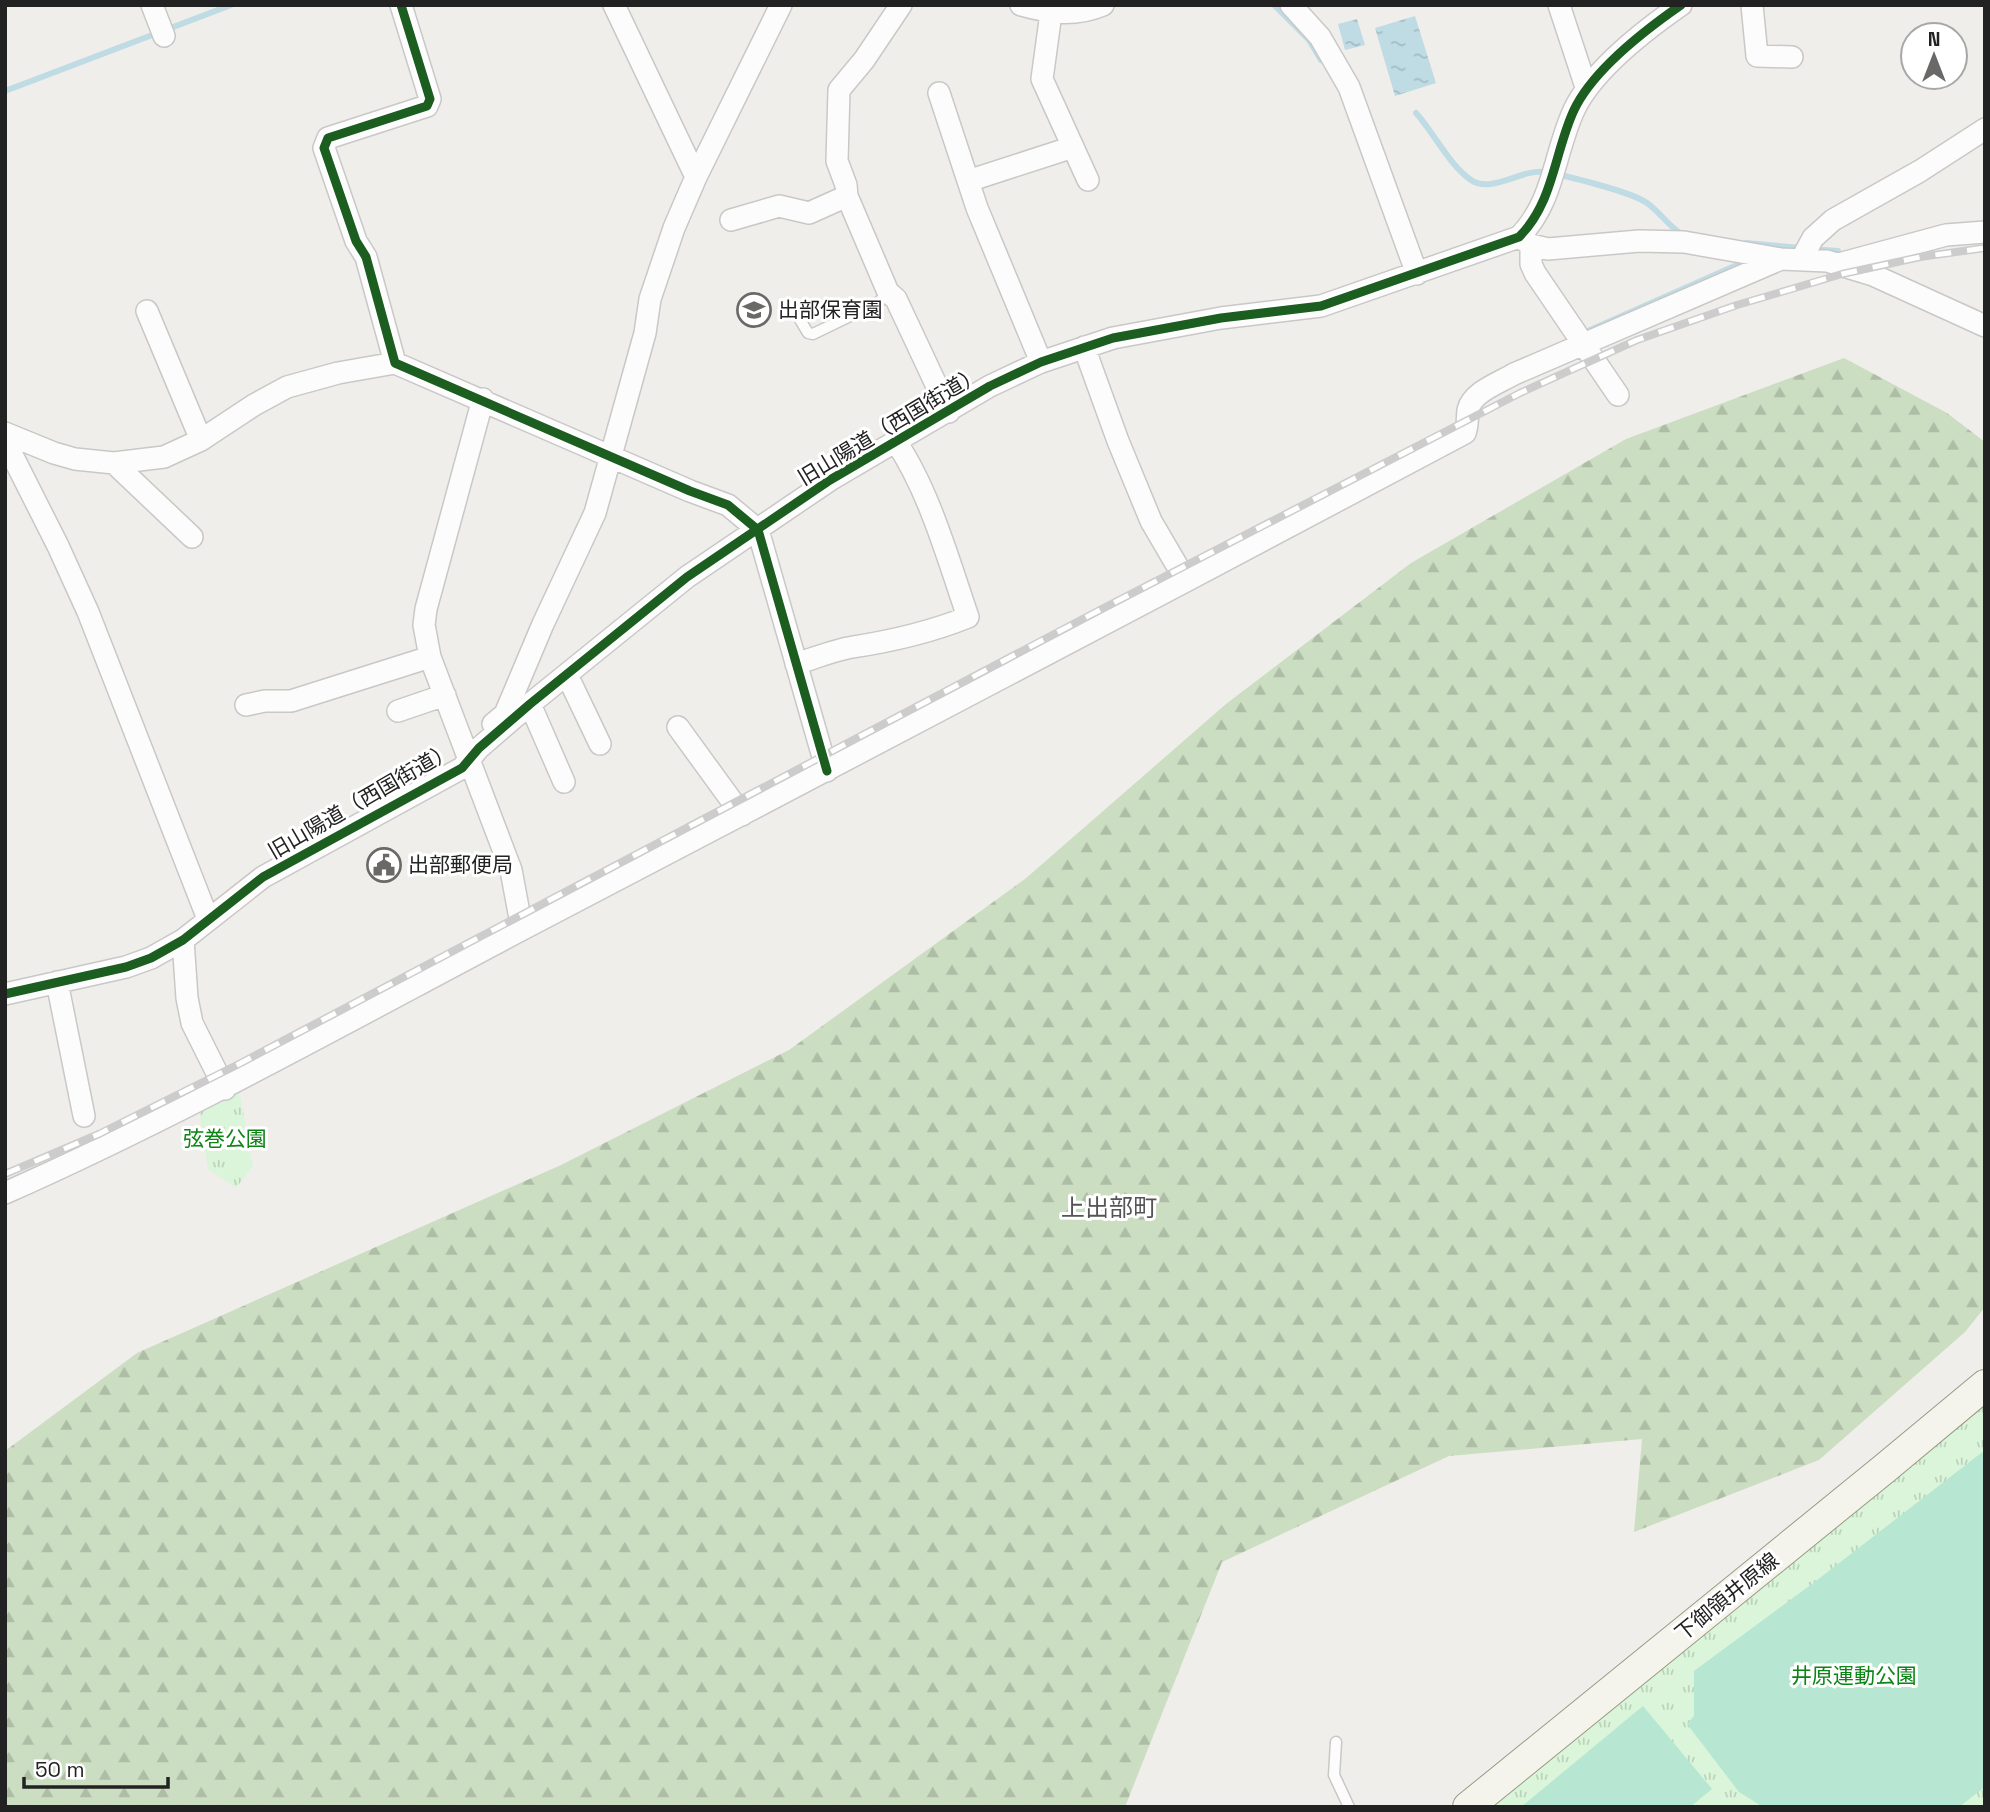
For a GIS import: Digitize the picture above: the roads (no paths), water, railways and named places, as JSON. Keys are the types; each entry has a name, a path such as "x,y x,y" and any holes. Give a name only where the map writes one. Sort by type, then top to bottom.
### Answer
{"main road":[{"name":"下御領井原線","path":"1468,1807 1985,1385"}],"street":[{"path":"152,5 162,31"},
{"path":"395,363 366,257 356,241 324,148 328,138 427,106 430,99 401,5"},
{"path":"614,5 696,177"},
{"path":"470,760 476,739 505,714 543,624 596,513 645,334 650,299 674,228 696,177 781,5"},
{"path":"901,5 872,49 839,90 837,161 847,196 888,292 896,299 949,412"},
{"path":"1021,5 1051,13 1086,12 1103,5"},
{"path":"1291,5 1320,37 1349,87 1418,274"},
{"path":"1559,5 1586,87"},
{"path":"1618,395 1535,273 1525,241 1543,205 1569,122 1586,87 1681,5"},
{"path":"1752,5 1757,56 1792,57"},
{"path":"1051,13 1042,79 1088,180"},
{"path":"939,93 977,208 1041,362"},
{"path":"5,1193 225,1088 1465,433 1469,407 1481,393 1514,374 1582,343 1799,254 1822,228 1833,220 1920,171 1985,129"},
{"path":"968,181 1073,147"},
{"path":"731,220 779,206 809,213 847,196"},
{"path":"1839,264 1946,235 1985,232"},
{"path":"1525,241 1548,249 1639,241 1684,242 1799,254 1873,275 1985,326"},
{"name":"旧山陽道（西国街道）","path":"5,994 138,963 161,954 183,940 262,877 462,768 530,704 687,577 830,480 990,386 1041,362 1113,338 1221,318 1321,306 1525,241"},
{"path":"147,311 201,440"},
{"path":"1084,347 1118,441 1152,521 1186,581"},
{"path":"6,443 75,459 114,463 164,457 201,440 254,405 288,387 338,373 395,363 690,491 729,505 758,530 827,771"},
{"path":"483,400 426,609 424,625 430,657 511,870 522,929"},
{"path":"796,664 852,647 868,646 943,628 968,617 940,534 905,455 896,442"},
{"path":"6,443 88,612 208,919"},
{"path":"114,463 192,537"},
{"path":"246,705 265,701 291,701 430,657"},
{"path":"567,675 600,744"},
{"path":"398,711 445,695"},
{"path":"530,704 564,782"},
{"path":"678,727 742,815"},
{"path":"183,940 187,998 192,1023 225,1088"},
{"path":"57,982 84,1115"}],"lane":[{"path":"799,318 808,334 814,334 879,302 888,292"},
{"path":"1336,1742 1334,1775 1349,1807"}],"water":[{"path":"1415,16 1436,83 1395,96 1375,28"},
{"path":"1357,19 1365,45 1345,50 1338,24"}],"waterway":[{"path":"5,91 231,5"},
{"path":"1274,5 1309,40 1321,60"},
{"path":"1416,113 1463,174 1479,184 1497,183 1535,172 1581,180 1647,203 1683,235"},
{"path":"1746,243 1801,248"},
{"path":"1812,249 1838,251"},
{"path":"1588,331 1746,261"}],"railway":[{"path":"5,1174 99,1134 239,1064 1096,612 1520,393 1637,340 1737,305 1842,274 1920,257 1985,248"}],"place":[{"name":"出部保育園","path":"754,310"},
{"name":"出部郵便局","path":"384,865"}],"district":[{"name":"上出部町","path":"1109,1208"}],"park label":[{"name":"弦巻公園","path":"225,1139"},
{"name":"井原運動公園","path":"1854,1676"}]}
